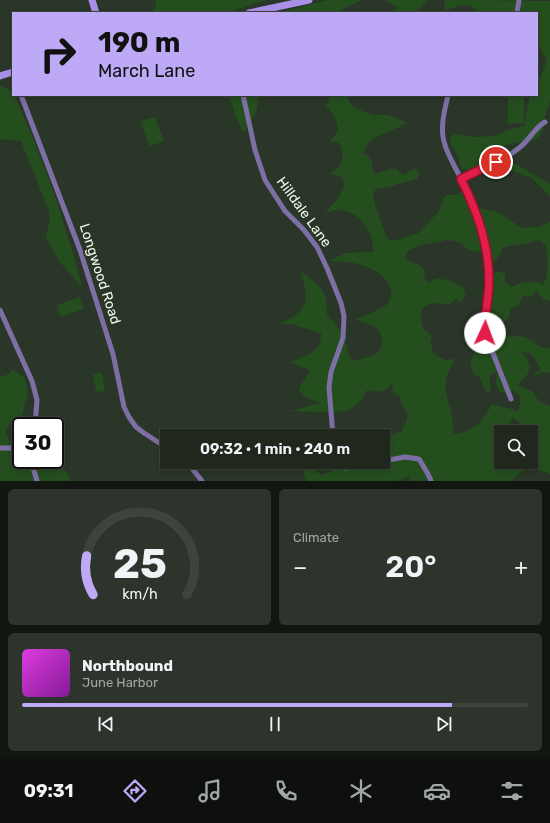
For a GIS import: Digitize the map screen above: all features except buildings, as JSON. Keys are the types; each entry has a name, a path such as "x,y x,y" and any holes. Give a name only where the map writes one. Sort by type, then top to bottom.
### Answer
{"main road":[{"path":"92,0 96,12"},
{"path":"254,12 309,0"},
{"path":"0,76 12,73"}],"street":[{"path":"517,12 519,0"},
{"name":"Longwood Road","path":"21,96 80,250 113,354 124,407 136,427 160,444"},
{"name":"Hilldale Lane","path":"243,96 255,150 266,180 285,210 304,230 317,247 328,268 341,303 344,316 343,338 331,372 329,387 332,429"},
{"path":"448,96 442,136 448,153 476,211 486,245 489,282 484,324 485,333 511,399"},
{"path":"461,179 507,157 521,147 540,125 545,122"},
{"path":"0,310 32,381 37,400 36,417"},
{"path":"0,448 12,448"},
{"path":"390,460 405,457 419,459 431,481"},
{"path":"34,469 38,481"},
{"path":"193,469 202,481"}],"green space":[{"path":"156,0 267,0 229,12 152,12 156,5"},
{"path":"327,0 362,0 337,12 282,12"},
{"path":"385,0 427,0 418,12 393,12 398,7"},
{"path":"444,0 550,1 550,101 545,116 543,130 539,137 534,140 510,144 498,148 492,153 499,154 550,184 550,197 532,178 510,170 490,167 471,170 462,169 456,152 450,143 451,136 456,134 473,137 496,136 504,131 524,126 530,96 538,96 538,82 547,60 538,46 538,12 478,12 472,6 460,5 445,11"},
{"path":"0,86 11,90 12,96 14,96 32,135 57,201 82,287 59,261 46,237 50,220 49,211 21,141 8,139 0,140"},
{"path":"228,96 260,96 255,115 244,133 237,120 231,101"},
{"path":"328,96 346,96 350,103 357,109 373,115 388,115 408,123 374,138 368,143 363,153 370,158 373,173 395,168 403,175 416,169 419,175 417,179 376,189 373,193 376,208 387,238 397,240 419,233 439,211 443,199 447,195 456,195 461,192 466,193 471,206 497,212 522,228 538,227 547,224 550,221 550,301 542,298 537,290 534,295 529,297 524,295 517,306 510,308 509,317 505,321 501,322 497,317 487,324 482,320 483,308 493,288 492,276 496,272 500,271 505,275 505,282 512,287 526,282 537,282 542,285 545,282 547,272 547,254 545,244 539,240 527,244 508,246 502,249 496,260 492,262 489,260 483,249 477,252 467,249 460,242 447,240 418,246 409,250 405,257 407,260 423,268 425,274 423,277 429,283 438,279 448,280 459,285 465,290 466,293 463,300 459,303 457,298 448,305 437,303 431,304 425,306 421,313 423,328 433,336 430,340 433,353 445,360 456,359 446,379 446,393 452,417 453,434 467,431 477,425 485,416 492,404 518,411 521,401 518,394 513,391 502,393 499,391 496,382 497,370 494,374 489,376 491,388 489,393 485,390 480,378 473,373 470,363 475,351 490,345 500,334 506,334 510,337 524,337 541,347 550,348 550,373 543,372 532,376 541,368 530,353 521,352 527,358 530,367 527,375 517,385 533,392 540,401 550,406 550,474 538,469 538,425 520,425 519,422 512,417 510,425 494,425 494,469 525,469 512,481 408,481 411,475 399,481 308,481 305,477 304,469 314,469 322,475 333,469 390,469 390,435 402,431 407,419 407,412 402,405 400,397 393,391 392,383 387,389 381,391 374,392 367,390 355,406 346,411 290,411 320,403 305,397 299,391 301,384 310,372 305,368 291,362 316,349 321,339 321,333 291,324 278,324 296,315 304,304 306,297 300,271 321,288 326,299 327,315 344,336 350,358 356,361 378,352 382,344 382,339 376,328 369,324 355,320 386,305 391,296 390,287 378,272 354,263 328,261 346,253 373,252 373,244 364,224 353,214 338,210 325,213 339,197 344,185 343,180 339,176 330,174 340,165 343,155 341,145 339,143 329,142 338,129 335,118 326,106 329,100"},
{"path":"508,97 524,97 524,123 508,124"},
{"path":"155,117 164,141 149,146 141,121"},
{"path":"80,297 83,309 61,317 57,305"},
{"path":"12,369 25,378 28,391 22,417 12,417 12,423 9,425 6,432 7,436 12,442 12,469 64,469 68,474 70,481 0,481 0,377 9,374"},
{"path":"102,372 105,391 96,392 93,374"}],"route":[{"path":"485,333 484,324 489,282 486,245 476,211 461,179 496,162"}]}
